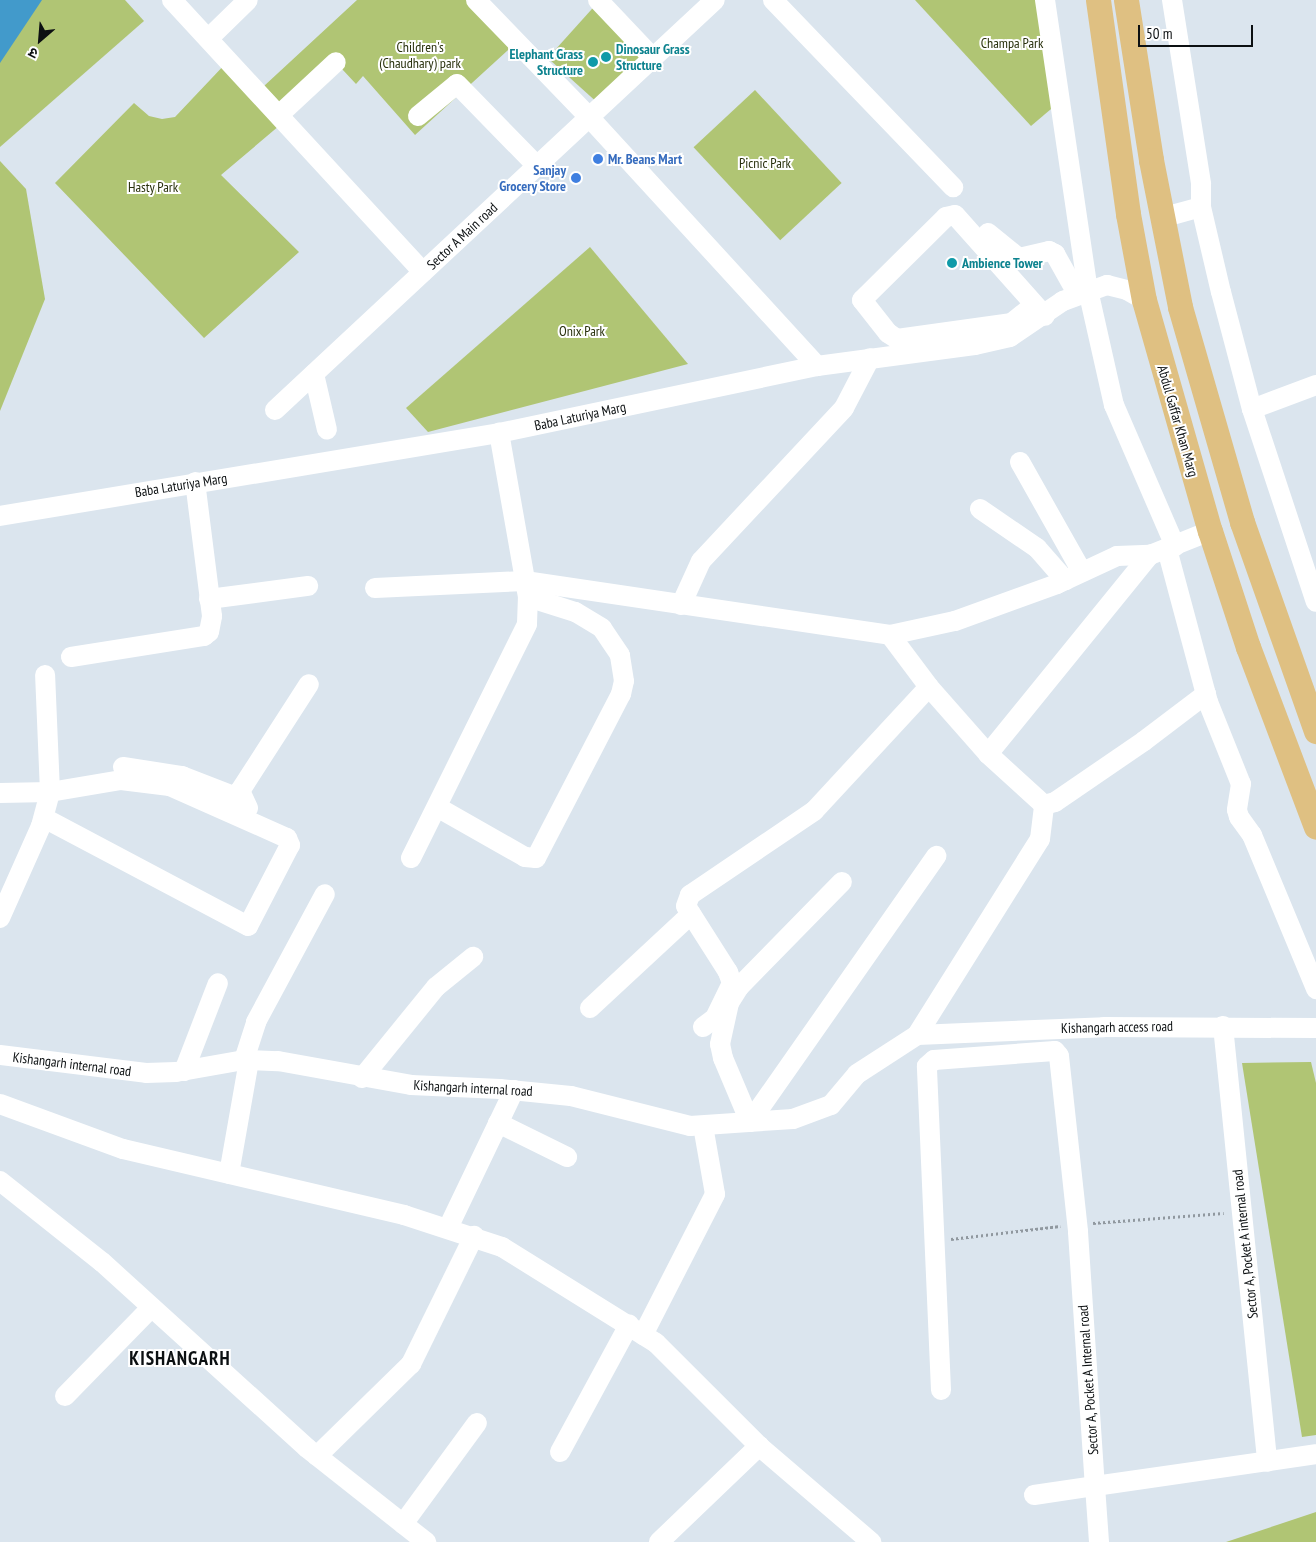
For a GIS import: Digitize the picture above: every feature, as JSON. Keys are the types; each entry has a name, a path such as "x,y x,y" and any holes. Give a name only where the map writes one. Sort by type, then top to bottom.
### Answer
{"main road":[{"name":"Abdul Gaffar Khan Marg","path":"1098,0 1128,214 1144,300 1210,532 1248,647 1316,827"},
{"path":"1126,0 1162,218 1180,307 1239,513 1316,731"}],"street":[{"path":"172,0 280,114 423,272"},
{"path":"208,38 248,0"},
{"path":"476,0 590,117 817,366"},
{"path":"598,0 653,58"},
{"name":"Sector A Main road","path":"275,410 715,0"},
{"path":"773,0 953,188"},
{"path":"1045,0 1083,292 1114,405 1164,550 1206,694 1240,784 1237,810 1239,817 1252,835 1316,989"},
{"path":"1172,0 1201,184 1201,207 1252,409 1316,602"},
{"path":"280,114 336,62"},
{"path":"418,116 457,84 537,166"},
{"path":"1162,218 1201,207"},
{"path":"899,346 862,304 862,300 949,215 956,214 975,234 1039,311"},
{"path":"988,232 1018,258 1049,251 1055,254 1083,292"},
{"name":"Baba Laturiya Marg","path":"0,516 195,482 499,433 817,366 870,358 899,346 975,345 1010,337 1039,311 1083,292 1115,285 1144,300"},
{"path":"682,605 701,561 844,408 870,358"},
{"path":"314,374 327,430"},
{"path":"1252,409 1316,385"},
{"path":"411,858 521,642 527,624 526,589 499,433"},
{"path":"1020,462 1074,576"},
{"path":"71,657 204,636 209,632 211,625 209,599 195,482"},
{"path":"980,509 1074,576"},
{"path":"375,588 526,589 682,605 890,635 954,621 1074,576 1117,556 1164,550 1210,532"},
{"path":"988,754 1164,550"},
{"path":"209,599 308,586"},
{"path":"437,807 525,856 536,858 621,694 624,681 620,655 602,628 575,612 526,589"},
{"path":"890,635 929,687 988,754 1044,805"},
{"path":"0,918 44,818 50,786 45,675"},
{"path":"241,799 240,792 309,684"},
{"path":"703,1028 715,1018 732,983 728,972 686,906 690,894 814,811 929,687"},
{"path":"1044,805 1055,802 1144,741 1206,694"},
{"path":"50,786 125,767 182,776 241,799 252,811 287,828"},
{"path":"0,793 50,786 122,780 170,786 287,838 290,846 248,926 44,818"},
{"path":"917,1035 1040,839 1044,805"},
{"path":"750,1122 936,856"},
{"path":"750,1122 723,1058 720,1044 729,1003 739,987 842,882"},
{"path":"229,1174 247,1060 256,1022 325,894"},
{"path":"590,1008 691,914"},
{"path":"362,1078 436,987 473,956"},
{"path":"184,1071 218,983"},
{"name":"Kishangarh access road","path":"917,1035 1010,1028 1223,1026 1316,1028"},
{"name":"Sector A, Pocket A internal road","path":"1223,1026 1267,1462"},
{"name":"Kishangarh internal road","path":"0,1055 112,1071 184,1071 247,1060 278,1061 362,1078 411,1085 514,1090 587,1099 650,1118 703,1126 777,1121 810,1115 830,1105 857,1074 917,1035"},
{"name":"Sector A, Pocket A Internal road","path":"941,1381 932,1241 928,1062 1057,1052 1078,1232 1099,1542"},
{"path":"448,1228 514,1090"},
{"path":"0,1104 123,1150 404,1215 474,1236 502,1247 636,1330 681,1366 759,1446 871,1542"},
{"path":"498,1123 567,1157"},
{"path":"560,1452 636,1330 715,1194 703,1126"},
{"path":"0,1181 102,1262 318,1456 426,1542"},
{"path":"318,1456 411,1364 474,1236"},
{"path":"65,1396 151,1308"},
{"path":"403,1524 477,1423"},
{"path":"659,1542 759,1446"},
{"path":"1034,1495 1316,1454"}],"green space":[{"path":"0,0 125,0 144,21 0,147"},
{"name":"Children's (Chaudhary) park","path":"357,0 484,0 520,39 415,135 363,76 356,84 342,69 292,115 264,86"},
{"path":"600,0 655,50 603,107 548,58"},
{"name":"Champa Park","path":"915,0 1047,0 1064,98 1031,126"},
{"name":"Hasty Park","path":"228,61 286,120 221,175 299,252 204,338 55,183 134,103 149,116 162,119 175,117"},
{"name":"Picnic Park","path":"755,90 842,183 780,240 694,147"},
{"path":"0,161 26,189 45,299 0,411"},
{"name":"Onix Park","path":"590,247 688,364 428,432 406,408"},
{"path":"1311,1062 1316,1083 1316,1435 1302,1437 1242,1063"},
{"path":"1316,1512 1316,1542 1226,1542"}],"water":[{"path":"0,0 42,0 0,63"}],"place":[{"name":"Dinosaur Grass Structure","path":"606,57"},
{"name":"Elephant Grass Structure","path":"593,62"},
{"name":"Mr. Beans Mart","path":"598,159"},
{"name":"Sanjay Grocery Store","path":"576,178"},
{"name":"Ambience Tower","path":"952,263"}],"district":[{"name":"KISHANGARH","path":"180,1359"}]}
